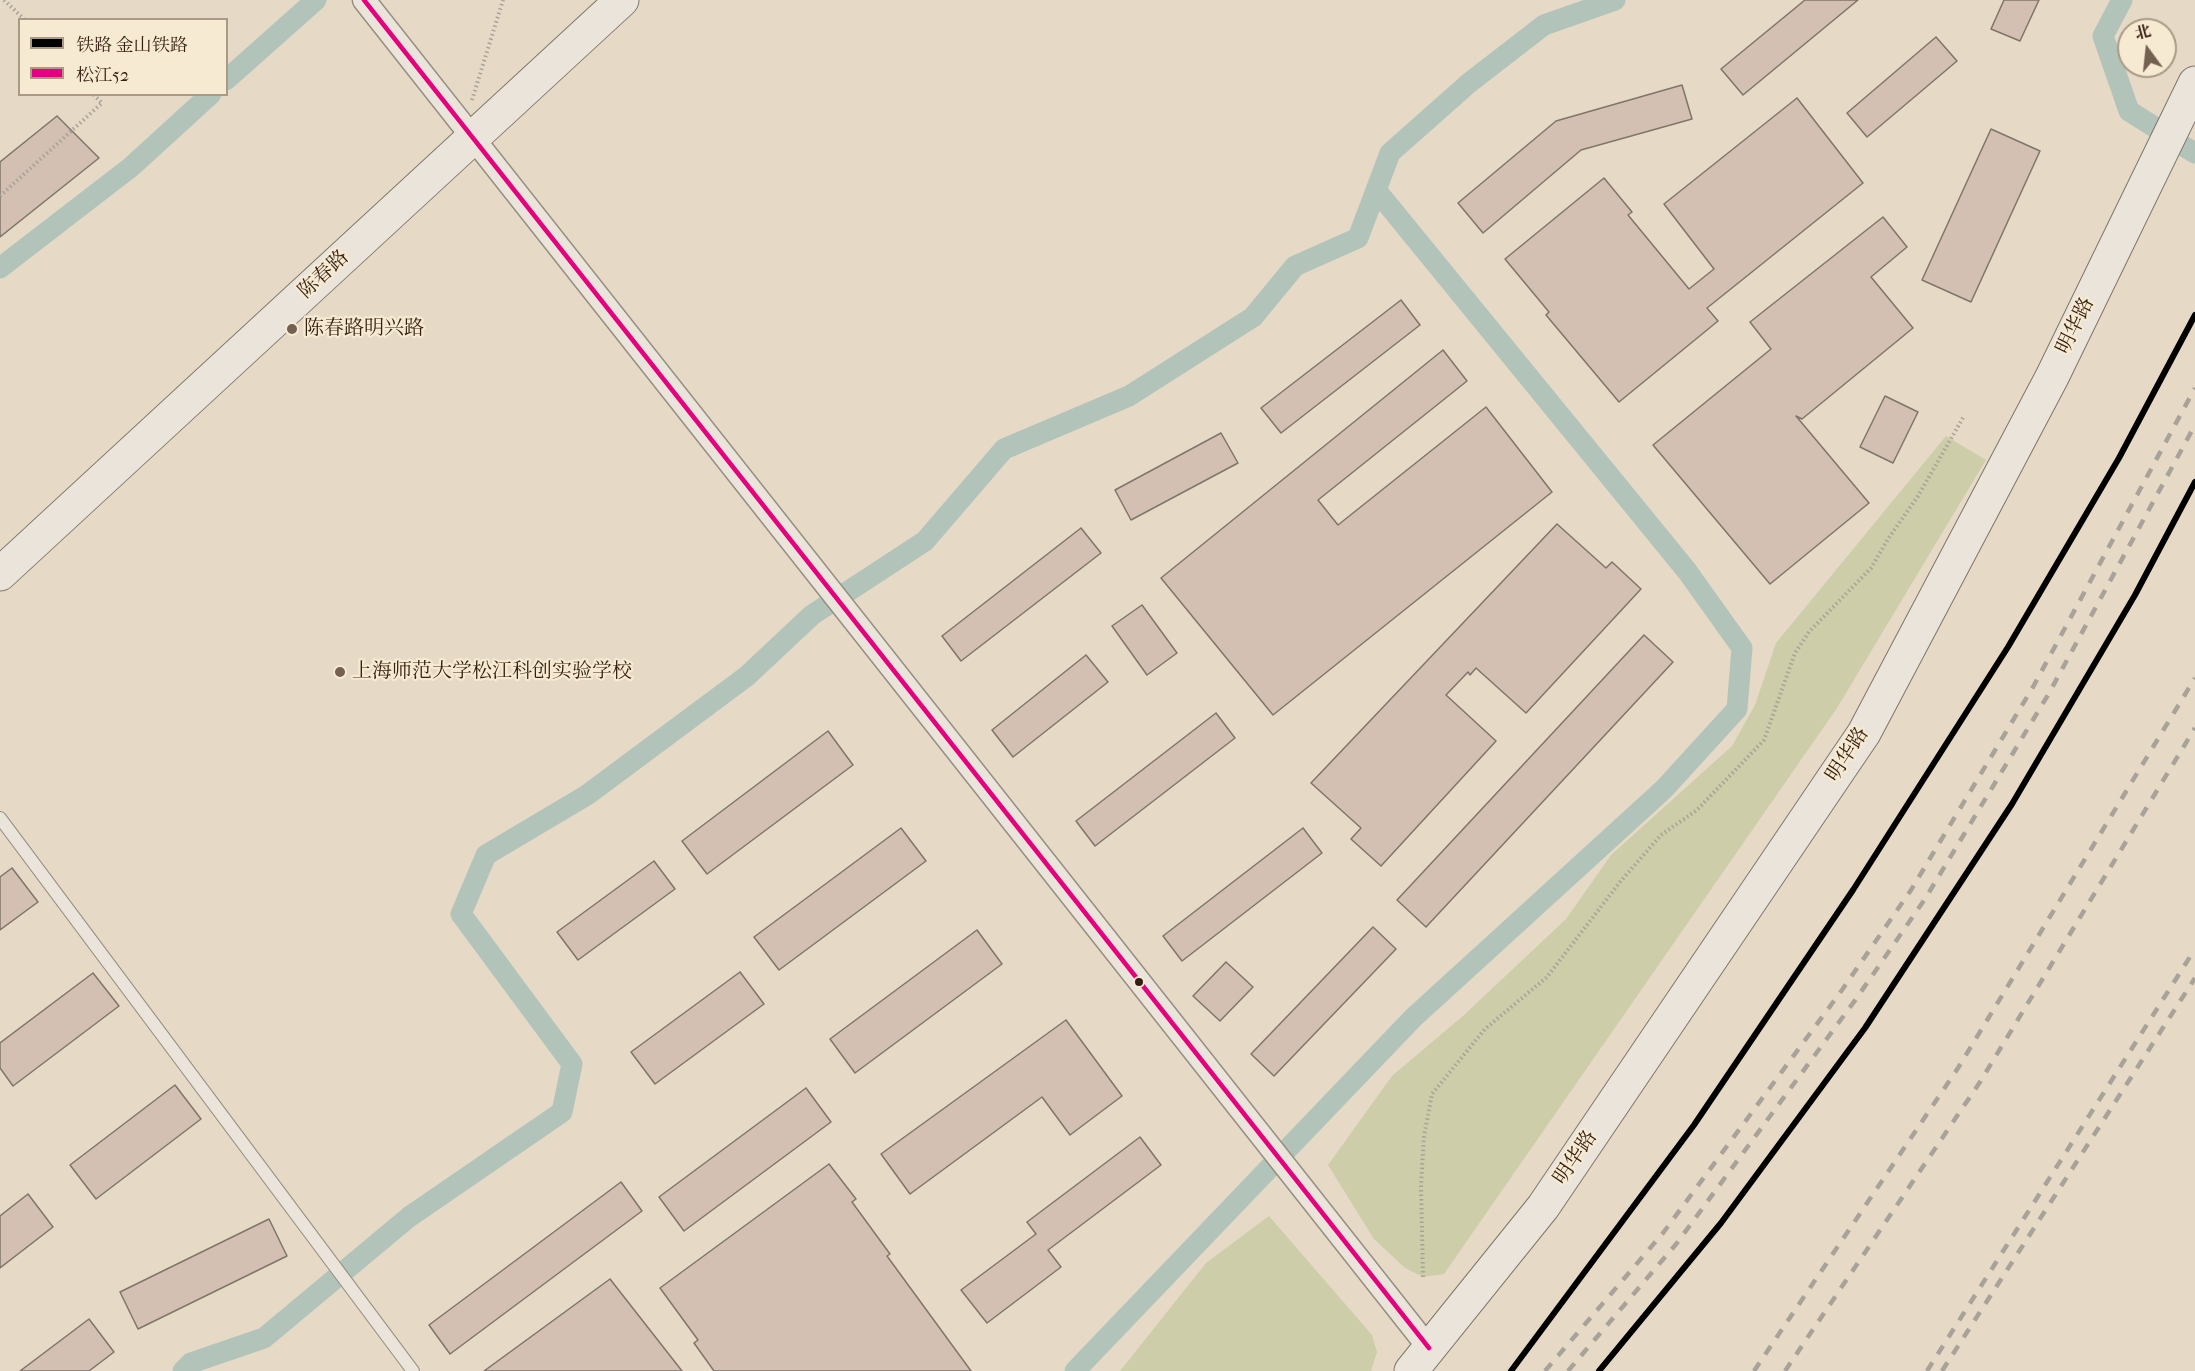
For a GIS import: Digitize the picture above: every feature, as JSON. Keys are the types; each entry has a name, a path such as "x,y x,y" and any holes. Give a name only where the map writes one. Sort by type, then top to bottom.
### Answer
{"street":[{"path":"364,0 1250,1124 1305,1195 1420,1360"},
{"name":"陈春路","path":"0,574 622,0"},
{"name":"明华路","path":"1420,1360 1543,1207 1864,732 2052,377 2195,83"}],"lane":[{"path":"0,818 413,1371"}],"path":[{"path":"4,0 23,18"},
{"path":"472,100 503,0"},
{"path":"0,195 102,103 95,96"},
{"path":"1423,1277 1421,1185 1424,1136 1432,1094 1485,1029 1547,977 1620,882 1661,835 1697,810 1764,740 1795,653 1809,632 1871,568 1887,539 1918,496 1964,416"}],"green space":[{"path":"1946,436 1986,460 1837,708 1444,1274 1423,1277 1405,1268 1374,1239 1328,1165 1392,1076 1464,1015 1566,919 1611,855 1732,746 1755,705 1776,643"},
{"path":"1269,1216 1372,1335 1377,1352 1371,1371 1120,1371 1206,1263"}],"building":[{"path":"1805,0 1858,0 1743,95 1721,69"},
{"path":"2004,0 2039,0 2020,41 1991,29"},
{"path":"1936,37 1957,61 1867,137 1847,113"},
{"path":"1682,85 1692,119 1581,150 1483,233 1458,203 1556,121"},
{"path":"1797,98 1863,183 1707,308 1718,321 1619,402 1546,315 1549,312 1505,259 1604,178 1632,212 1628,215 1689,289 1714,269 1664,204"},
{"path":"57,116 99,158 0,237 0,162"},
{"path":"1991,129 2040,151 1971,302 1922,280"},
{"path":"1883,217 1907,247 1871,277 1913,328 1802,419 1796,416 1869,503 1770,584 1653,445 1771,349 1750,322"},
{"path":"1401,300 1420,325 1281,433 1261,408"},
{"path":"1443,350 1467,381 1318,500 1338,525 1486,407 1552,492 1273,715 1161,578"},
{"path":"1885,396 1918,412 1893,463 1860,447"},
{"path":"1221,433 1238,463 1131,520 1115,490"},
{"path":"1557,524 1606,568 1612,562 1641,589 1526,713 1476,668 1470,675 1468,672 1446,695 1496,741 1381,866 1351,839 1361,828 1311,783"},
{"path":"1081,528 1101,553 961,661 942,636"},
{"path":"1142,605 1177,653 1147,675 1112,626"},
{"path":"1644,635 1673,662 1426,927 1397,900"},
{"path":"1086,655 1108,682 1013,757 992,730"},
{"path":"1216,713 1235,738 1095,846 1076,821"},
{"path":"828,731 853,765 707,874 682,841"},
{"path":"901,828 926,861 779,970 754,937"},
{"path":"1303,828 1322,853 1182,961 1163,936"},
{"path":"654,861 675,889 578,960 557,932"},
{"path":"12,868 38,902 0,930 0,877"},
{"path":"1373,927 1396,949 1274,1076 1251,1054"},
{"path":"977,930 1002,964 855,1073 830,1039"},
{"path":"1226,962 1253,987 1220,1021 1193,996"},
{"path":"740,972 764,1004 655,1084 631,1052"},
{"path":"93,973 119,1006 13,1086 0,1068 0,1043"},
{"path":"1066,1020 1122,1096 1070,1135 1042,1097 910,1194 881,1154"},
{"path":"175,1085 201,1119 96,1199 70,1165"},
{"path":"806,1088 831,1122 684,1231 659,1197"},
{"path":"1140,1137 1161,1165 1048,1250 1061,1267 987,1323 961,1290 1036,1234 1027,1222"},
{"path":"829,1164 856,1199 852,1202 890,1254 887,1256 971,1371 714,1371 694,1343 698,1340 660,1288"},
{"path":"621,1182 642,1211 450,1354 429,1325"},
{"path":"28,1194 53,1227 0,1268 0,1216"},
{"path":"269,1219 287,1256 138,1329 120,1292"},
{"path":"610,1279 682,1371 484,1371"},
{"path":"89,1319 114,1352 89,1371 20,1371"}],"waterway":[{"path":"228,78 316,0"},
{"path":"183,1371 191,1363 264,1338 409,1217 562,1112 572,1064 461,914 486,855 587,795 747,676 812,615 925,541 1004,449 1129,396 1253,317 1295,266 1358,238 1390,153 1469,83 1544,25 1615,0"},
{"path":"2122,0 2103,36 2129,111 2153,126"},
{"path":"0,268 131,167 209,96"},
{"path":"2185,147 2195,153"},
{"path":"1075,1371 1413,1018 1664,789 1737,709 1742,648 1687,571 1376,190"}],"railway":[{"path":"1545,1371 1663,1233 1842,990 1911,890 2033,687 2195,388"},
{"path":"1568,1371 1677,1243 1856,999 1925,899 2048,695 2195,425"},
{"path":"1754,1371 1958,1068 2195,678"},
{"path":"1785,1371 1980,1082 2195,728"},
{"path":"1927,1371 2195,949"},
{"path":"1942,1371 2195,978"}],"rail line":[{"name":"金山铁路","path":"1511,1371 1694,1125 1853,890 2008,647 2119,458 2195,315"},
{"name":"金山铁路","path":"1599,1371 1721,1223 1865,1028 2012,804 2135,595 2195,482"}],"transit line":[{"name":"松江52","path":"364,0 1429,1348"}],"place":[{"name":"陈春路明兴路","path":"292,329"},
{"name":"上海师范大学松江科创实验学校","path":"340,672"}]}
